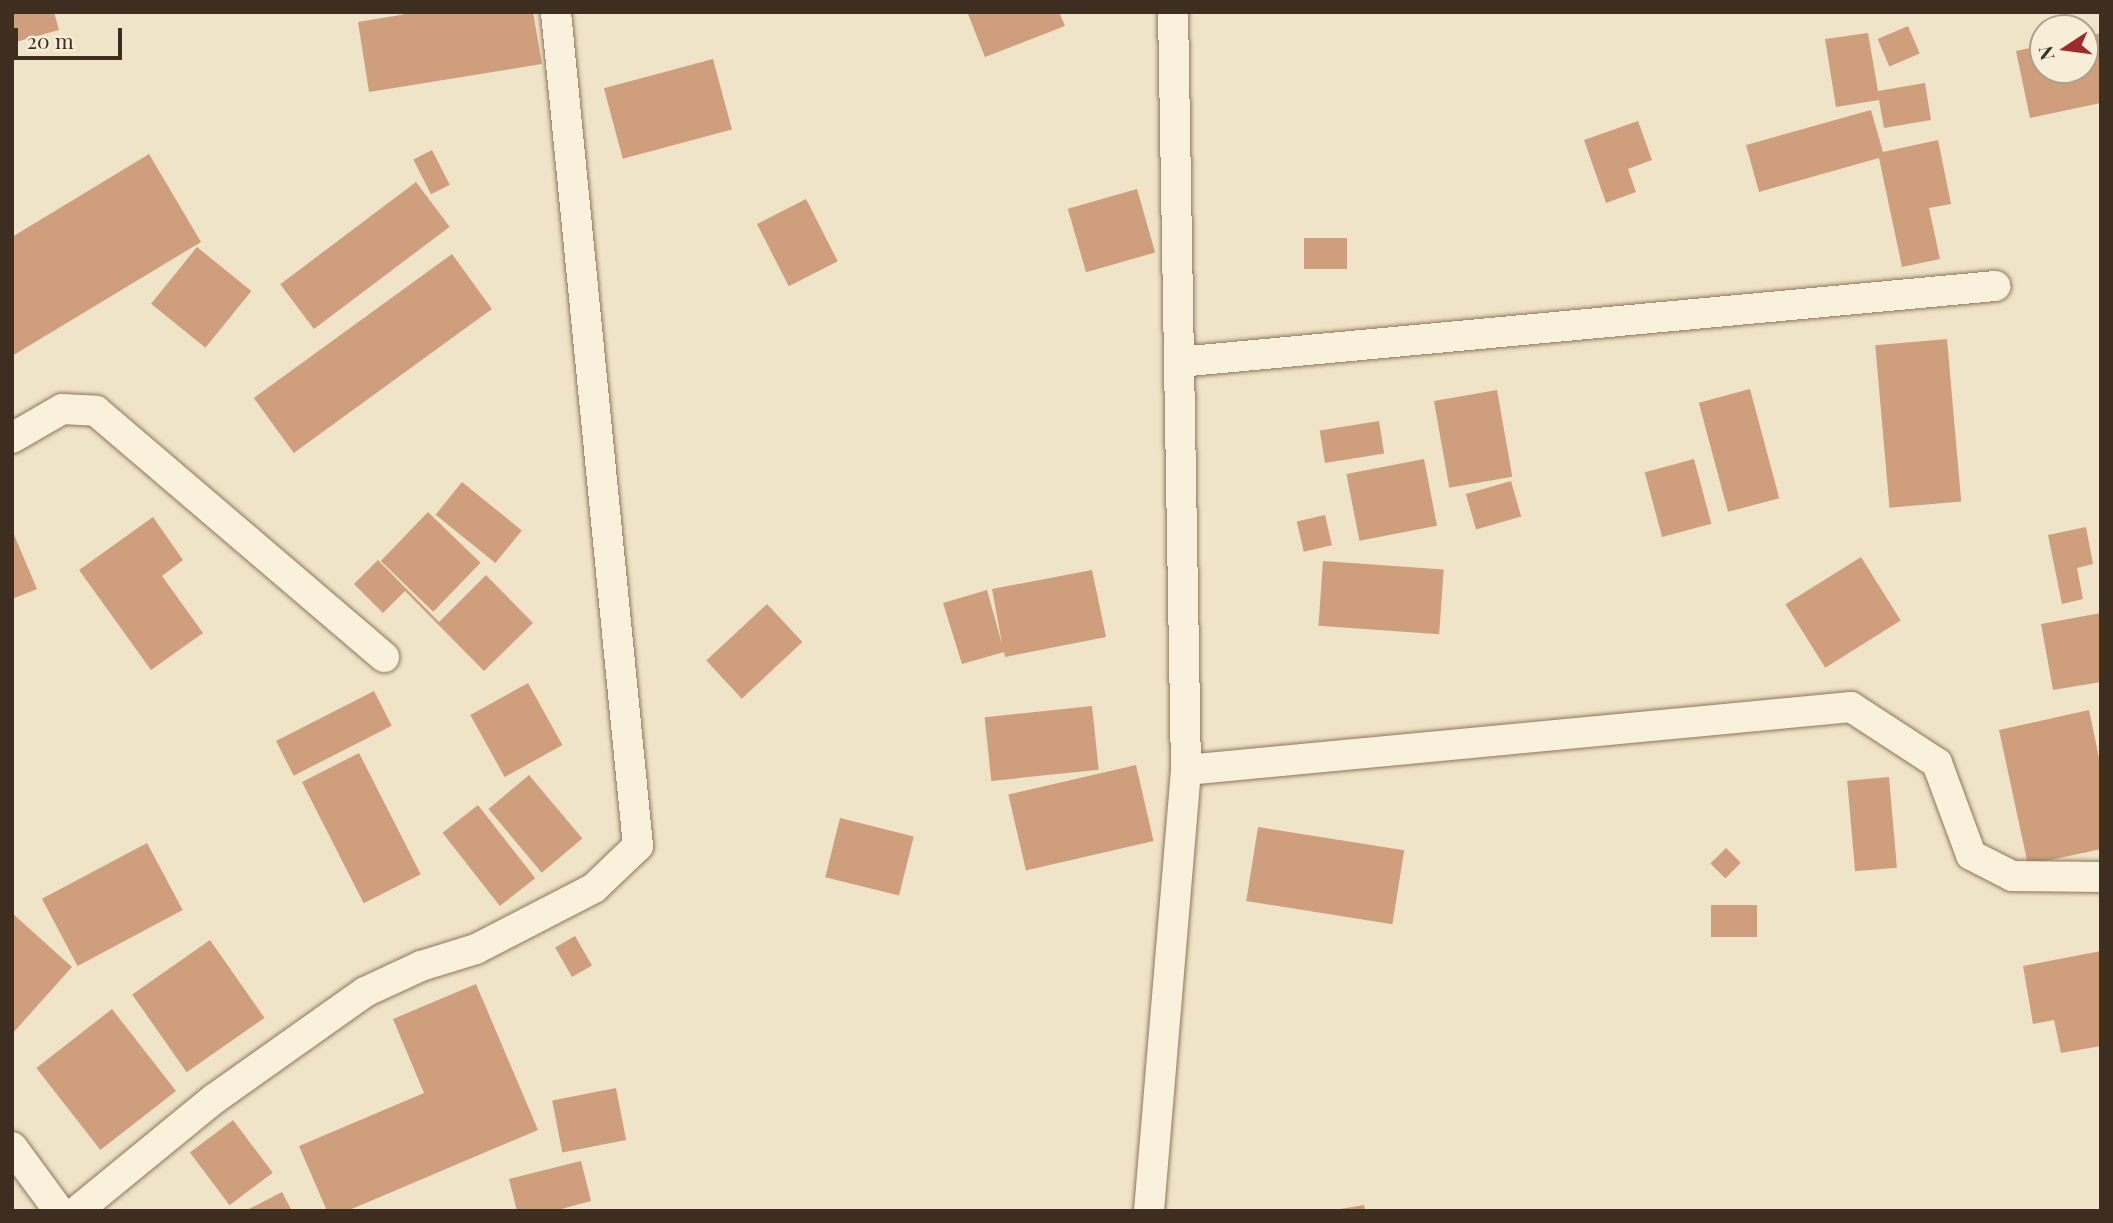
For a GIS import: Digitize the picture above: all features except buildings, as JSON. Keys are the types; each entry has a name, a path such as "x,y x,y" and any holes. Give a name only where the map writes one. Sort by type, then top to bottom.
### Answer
{"street":[{"path":"77,1211 214,1099 365,992 421,966 476,949 594,888 638,846 556,12"},
{"path":"1149,1211 1186,770 1173,12"},
{"path":"1179,362 1995,286"},
{"path":"12,438 62,409 96,411 384,657"},
{"path":"1186,770 1851,706 1937,763 1971,855 2012,876 2101,877"},
{"path":"12,1147 59,1211"}]}
